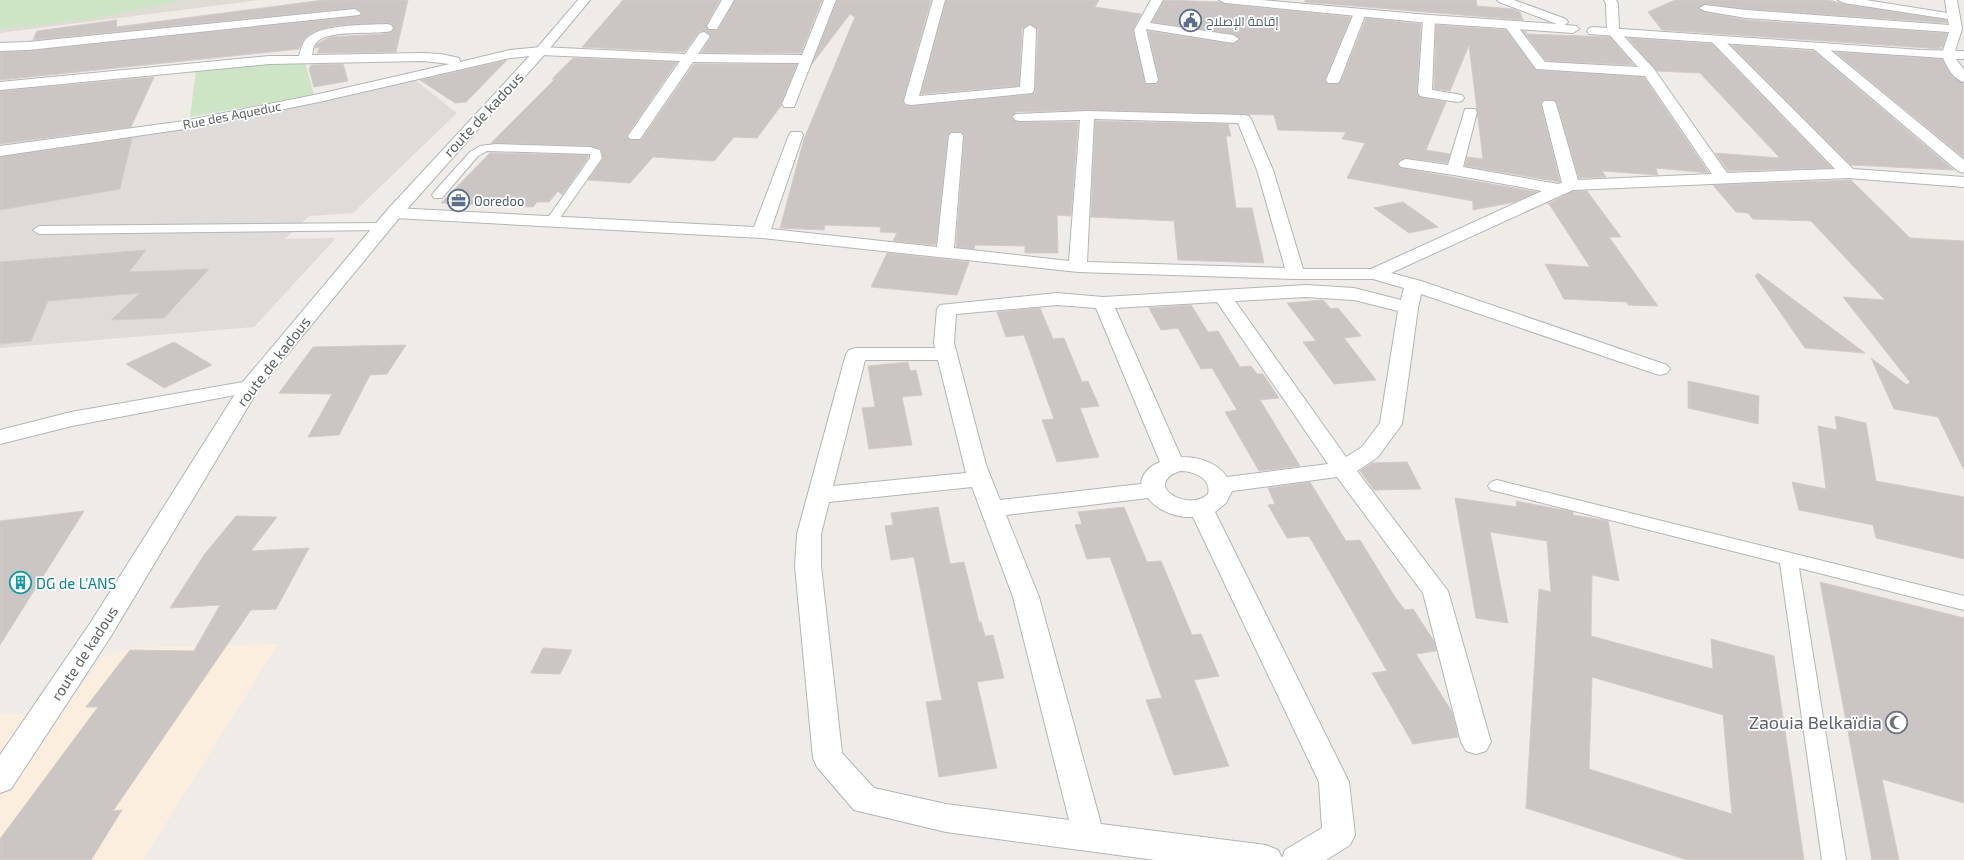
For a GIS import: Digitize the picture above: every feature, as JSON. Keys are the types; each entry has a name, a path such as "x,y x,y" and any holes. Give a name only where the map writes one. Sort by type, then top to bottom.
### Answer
{"street":[{"name":"route de kadous","path":"0,780 101,629 249,387 388,220 541,51 584,0"},
{"path":"635,136 728,0"},
{"path":"789,104 830,0"},
{"path":"939,0 911,101 1027,90 1030,29"},
{"path":"1151,80 1141,35 1142,25 1156,0"},
{"path":"1225,0 1354,7 1429,19 1510,25 1572,25 1582,22 1595,29 1726,33 1964,55"},
{"path":"1264,0 1354,7 1455,18 1572,25"},
{"path":"1503,0 1572,25"},
{"path":"1524,0 1572,25"},
{"path":"1610,0 1612,4 1613,30 1649,72 1722,178"},
{"path":"1844,0 1955,11 1956,30 1948,54 1953,66 1964,78"},
{"path":"1333,80 1354,7"},
{"path":"1705,8 1746,14 1956,30"},
{"path":"0,47 28,46 355,12"},
{"path":"1726,33 1746,14"},
{"path":"1429,19 1425,93 1457,98"},
{"path":"1142,25 1233,38"},
{"path":"1510,25 1541,66 1649,72"},
{"path":"305,58 311,41 318,37 329,34 387,28"},
{"path":"1726,33 1819,47 1948,54"},
{"path":"1726,33 1848,173"},
{"path":"1819,47 1964,168"},
{"name":"Rue des Aqueduc","path":"0,151 192,123 383,84 496,56 541,51 688,58 806,59"},
{"path":"0,86 200,66 305,58 441,58 461,64"},
{"path":"1549,104 1564,187"},
{"path":"1454,170 1470,112"},
{"path":"1020,117 1087,116 1244,119 1265,170 1296,274"},
{"path":"1078,267 1087,116"},
{"path":"761,233 796,135"},
{"path":"945,254 956,136"},
{"path":"1406,164 1564,187 1722,178 1848,173 1964,182"},
{"path":"1374,274 1564,187"},
{"path":"388,220 551,222 761,233 945,254 1078,267 1296,274 1374,274 1414,285 1660,369"},
{"path":"1221,485 1343,469 1370,452 1391,424 1408,308 1414,285"},
{"path":"1089,837 1026,598 980,479 944,344 947,309 1057,299 1103,303 1306,291 1354,294 1408,308"},
{"path":"1222,296 1343,469 1435,592 1476,742"},
{"path":"1103,303 1174,465"},
{"path":"947,354 856,354 809,534 808,566 828,758 865,800 946,818 1266,860"},
{"path":"0,437 72,419 249,387"},
{"path":"1189,464 1200,467 1216,478 1221,485 1222,492 1218,499 1211,505 1201,508 1177,507 1162,500 1153,490 1151,482 1159,470 1174,465 1189,464"},
{"path":"820,495 980,479"},
{"path":"992,509 1153,490"},
{"path":"1201,508 1334,782 1338,835 1297,860"}],"lane":[{"path":"438,195 474,154 484,148 590,150 596,152 596,158 551,222"},
{"path":"39,230 388,220"},
{"path":"1497,486 1964,604"},
{"path":"1788,560 1834,860"}],"shaded area":[{"path":"0,0 259,0 0,33"},
{"path":"415,80 457,113 353,213 309,216 285,239 336,238 254,327 0,348 0,156 213,123"},
{"path":"278,644 143,860 0,860 0,714 61,714 102,657 132,648"}],"green space":[{"path":"0,0 183,0 92,19 0,29"},
{"path":"305,62 314,95 190,117 196,70 265,63"}],"building":[{"path":"324,0 408,0 396,52 317,53 320,47 315,48 317,44 330,37 383,34 391,32 394,29 392,24 387,23 356,24 333,26 313,32 304,39 299,49 0,80 0,52 28,51 359,16 362,13 355,8 33,40 37,31 117,20 116,27"},
{"path":"623,0 720,0 706,25 709,30 718,30 735,0 822,0 801,53 701,53 711,36 704,31 699,32 684,52 582,47"},
{"path":"837,0 931,0 903,101 905,105 911,106 1032,94 1035,91 1038,29 1029,24 1022,29 1019,86 921,94 946,0 1099,0 1095,7 1141,14 1133,30 1146,84 1156,84 1159,80 1148,31 1233,44 1240,39 1233,34 1152,22 1164,0 1220,2 1225,4 1351,17 1325,79 1328,84 1338,84 1341,81 1366,18 1421,24 1417,94 1420,97 1446,102 1426,150 1450,154 1447,163 1406,158 1400,160 1397,165 1401,168 1537,192 1515,202 1473,210 1473,201 1347,178 1365,143 1342,139 1346,132 1278,130 1274,115 1087,110 1015,112 1012,118 1015,121 1020,122 1078,122 1071,216 1057,215 1058,253 1025,253 1025,246 975,245 974,249 956,247 964,136 961,132 951,132 948,136 936,245 893,241 897,233 880,232 881,227 825,225 824,230 780,228 804,139 855,17 850,14 812,64"},
{"path":"1305,0 1476,0 1477,6 1513,9 1520,12 1523,20 1305,2"},
{"path":"1675,0 1828,0 1844,4 1947,20 1947,23 1746,9 1705,4 1698,9 1705,12 1746,20 1947,33 1943,47 1939,47 1942,49 1662,30 1648,12"},
{"path":"1436,25 1506,30 1536,70 1644,77 1709,173 1656,168 1658,175 1602,171 1606,177 1579,178 1557,104 1554,100 1544,100 1541,104 1560,182 1465,166 1467,157 1483,159 1469,45 1450,91 1434,89"},
{"path":"1523,31 1526,31 1526,34 1610,37 1634,65 1546,61"},
{"path":"1628,38 1712,44 1832,168 1728,171 1715,153 1780,158 1700,73 1657,71"},
{"path":"1731,45 1814,51 1954,170 1851,165"},
{"path":"1835,52 1942,59 1953,77 1964,83 1964,158"},
{"path":"573,58 677,62 627,135 630,140 641,140 694,64 797,64 781,106 757,138 734,137 714,161 653,157 630,183 588,180 603,158 600,149 590,146 491,143 555,79 552,79"},
{"path":"507,60 466,102 455,103 420,80"},
{"path":"343,64 348,81 314,87 309,69 311,65"},
{"path":"154,77 131,127 0,144 0,91"},
{"path":"1095,121 1228,124 1231,136 1226,136 1236,208 1252,208 1264,263 1178,260 1174,221 1091,217"},
{"path":"132,138 120,189 0,210 0,157"},
{"path":"490,153 588,155 588,158 562,195 558,191 549,202 537,202 533,207 441,203"},
{"path":"1851,180 1910,238 1964,241 1964,470 1938,417 1894,409 1871,358 1907,385 1910,382 1843,297 1885,300 1811,221 1753,219 1748,213 1736,212 1713,185"},
{"path":"1573,191 1587,191 1621,237 1609,237 1658,306 1628,305 1627,302 1564,299 1545,264 1590,267 1549,204 1547,204"},
{"path":"1403,202 1438,227 1409,233 1374,208"},
{"path":"146,250 129,272 209,269 164,318 111,320 140,293 48,301 31,341 0,344 0,262"},
{"path":"887,253 969,262 957,295 871,287"},
{"path":"1758,273 1865,353 1805,348 1755,276"},
{"path":"1323,300 1331,309 1338,308 1361,336 1344,338 1376,380 1334,384 1303,342 1316,341 1287,303"},
{"path":"1191,305 1208,332 1218,331 1240,367 1251,366 1257,374 1263,374 1279,398 1260,400 1300,466 1259,471 1225,412 1237,410 1212,368 1201,369 1178,328 1161,330 1149,308"},
{"path":"1040,308 1053,339 1064,338 1082,382 1088,381 1099,406 1080,408 1099,457 1057,462 1042,420 1054,419 1024,335 1006,337 997,312"},
{"path":"174,342 212,365 164,388 126,364"},
{"path":"406,345 387,374 370,375 339,435 308,437 332,394 279,393 313,347"},
{"path":"908,362 910,371 916,370 922,395 902,397 912,445 869,449 862,408 875,407 868,366"},
{"path":"1688,381 1759,396 1758,424 1688,408"},
{"path":"1835,416 1866,423 1876,481 1964,497 1964,559 1876,538 1873,525 1799,510 1792,482 1826,489 1818,426 1837,430"},
{"path":"1407,462 1421,489 1374,490 1360,471 1372,463"},
{"path":"1310,482 1346,541 1360,540 1395,597 1405,610 1413,609 1434,641 1436,651 1416,654 1452,712 1458,737 1413,744 1372,673 1387,671 1309,536 1287,538 1268,505 1275,504 1268,488"},
{"path":"1455,498 1517,507 1516,501 1573,512 1573,515 1608,521 1619,581 1592,575 1591,636 1713,669 1711,639 1774,656 1804,860 1687,860 1526,808 1539,589 1551,592 1547,541 1490,532 1508,623 1476,618","holes":["1592,677 1723,715 1732,814 1589,769"]},
{"path":"938,507 950,564 964,562 979,622 981,622 985,636 993,635 1004,678 977,682 997,768 939,777 926,702 942,700 914,557 891,560 885,526 893,525 891,513"},
{"path":"1124,507 1147,562 1161,561 1192,635 1201,634 1219,676 1194,680 1229,766 1174,775 1146,700 1162,698 1110,557 1087,559 1075,525 1082,524 1078,512"},
{"name":"DG de L'ANS","path":"84,511 0,645 0,521"},
{"path":"236,516 277,517 251,551 309,548 276,609 251,610 113,811 122,810 91,860 0,860 0,839 98,707 86,707 130,650 194,651 220,605 170,608 204,555"},
{"name":"Zaouia Belkaïdia","path":"1820,582 1964,618 1964,803 1882,779 1899,860 1872,860"},
{"path":"543,648 572,650 560,674 531,673"}],"place":[{"name":"إقامة الإصلاح","path":"1190,21"},
{"name":"Ooredoo","path":"459,201"},
{"name":"DG de L'ANS","path":"20,583"},
{"name":"Zaouia Belkaïdia","path":"1897,722"}]}
